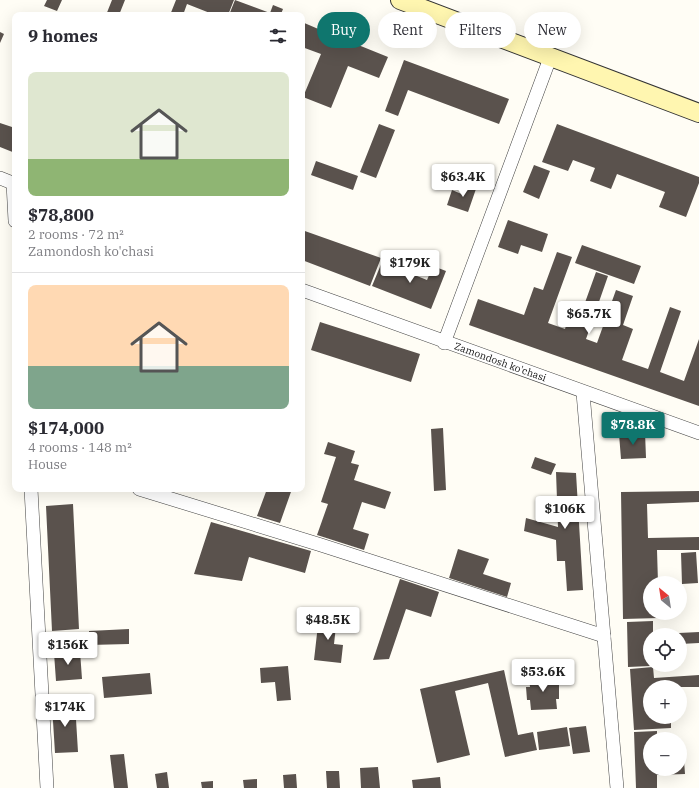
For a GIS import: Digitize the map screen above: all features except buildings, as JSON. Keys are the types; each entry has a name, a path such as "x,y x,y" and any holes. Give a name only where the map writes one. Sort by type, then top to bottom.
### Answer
{"main road":[{"path":"400,0 550,58 699,113"}],"street":[{"path":"444,343 550,58"},
{"path":"0,178 12,183"},
{"name":"Zamondosh ko'chasi","path":"305,291 444,343 699,433"},
{"path":"583,393 617,788"},
{"path":"31,492 46,788"},
{"path":"147,492 321,545 604,636"}]}
